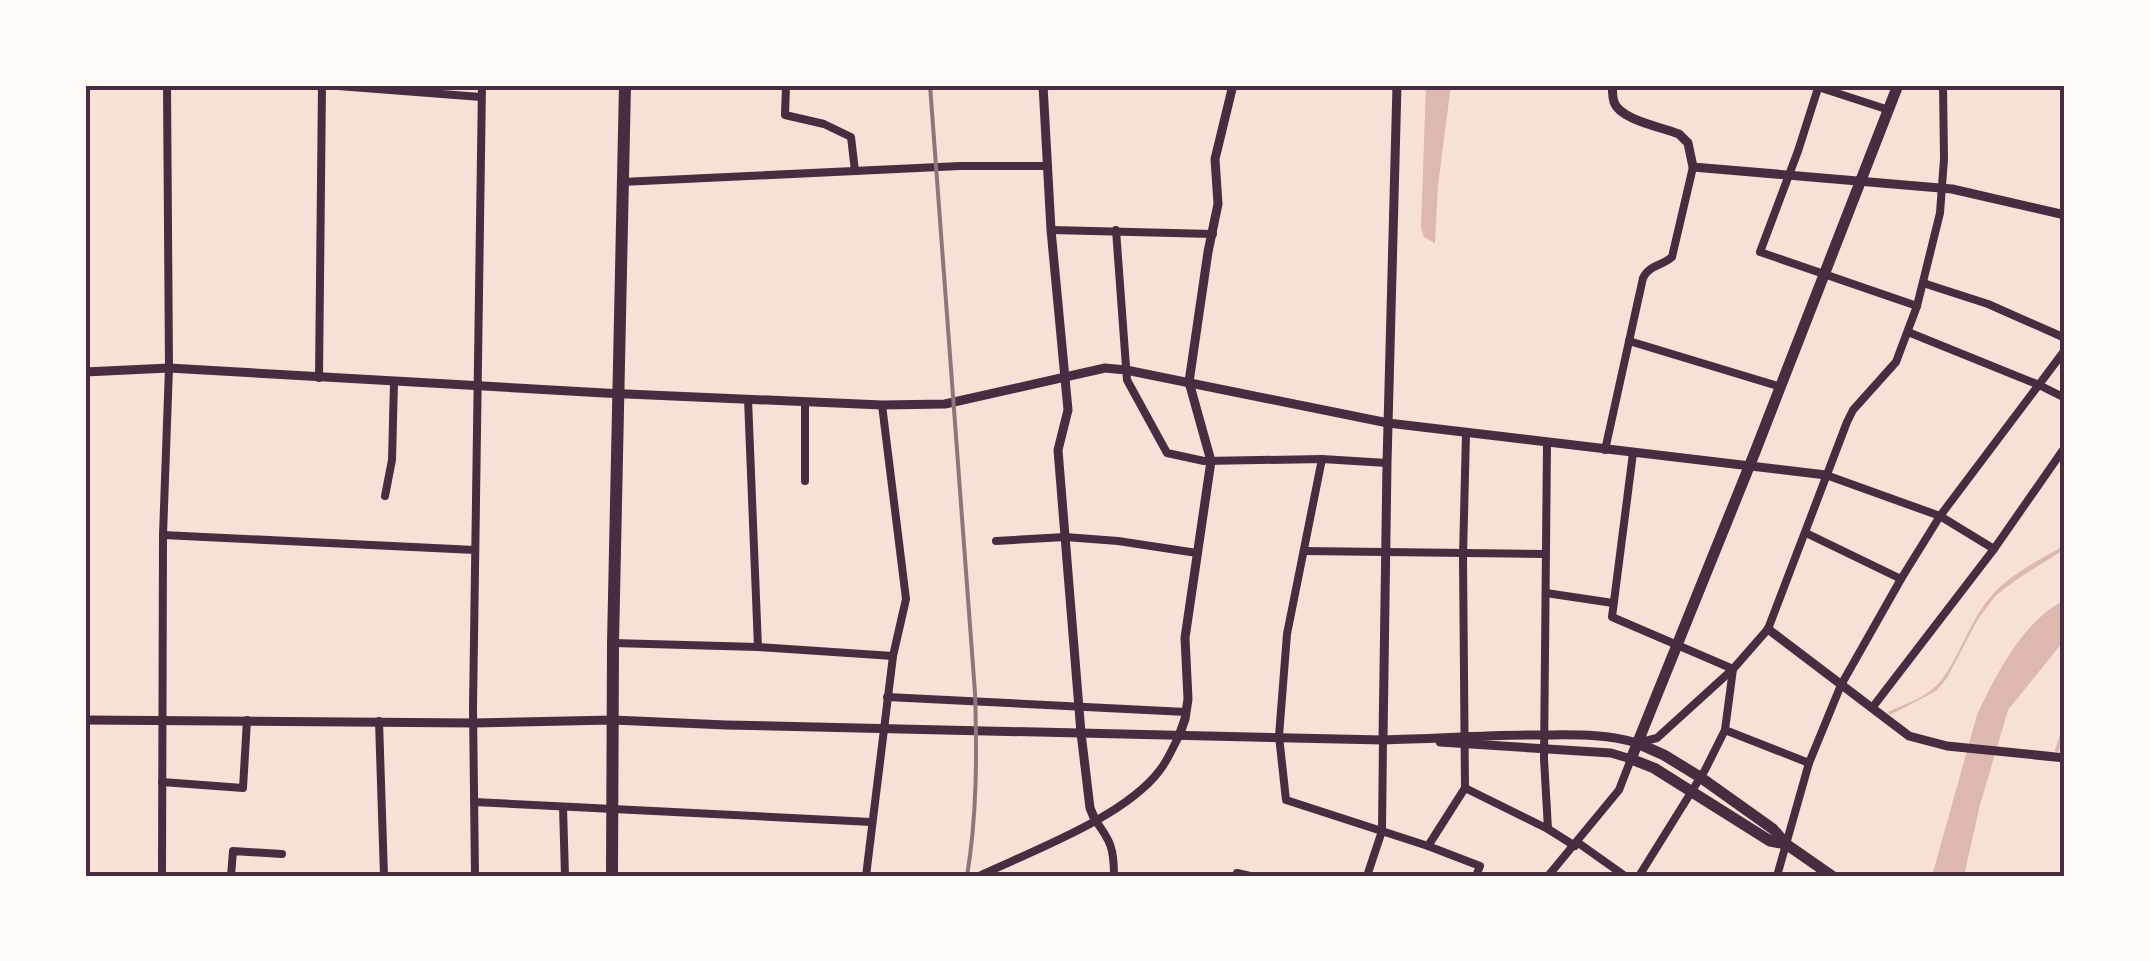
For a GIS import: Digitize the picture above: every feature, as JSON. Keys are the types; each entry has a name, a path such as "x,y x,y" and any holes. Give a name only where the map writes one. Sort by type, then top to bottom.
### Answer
{"highway":[{"path":"612,876 625,85"}],"main road":[{"path":"1786,844 1770,840 1654,768 1631,758 1898,85"},
{"path":"1638,743 1700,777 1832,876"}],"street":[{"path":"162,876 163,535 170,368 167,85"},
{"path":"319,378 323,85 481,97"},
{"path":"475,876 473,722 482,85"},
{"path":"786,85 785,116 824,124 851,137 855,172"},
{"path":"1044,85 1051,230 1068,410 1058,450 1081,732 1090,808 1110,840 1114,876"},
{"path":"979,876 997,871 1096,820 1132,797 1160,770 1179,736 1186,712 1185,638 1212,461 1190,382 1218,204 1216,160 1234,85"},
{"path":"1366,876 1382,831 1397,85"},
{"path":"1605,450 1646,271 1668,262 1676,249 1693,167 1684,138 1620,111 1614,105 1612,85"},
{"path":"85,720 613,720 1383,740 1546,735 1616,737 1638,743 1656,738 1733,669 1768,629 1853,410 1896,362 1917,306 1937,229 1943,188 1943,85"},
{"path":"1889,110 1816,86 1760,252 1917,306"},
{"path":"622,182 960,166 1048,166"},
{"path":"1693,167 1943,188 2065,215"},
{"path":"1051,230 1213,234"},
{"path":"1116,230 1127,380 1167,453 1212,461 1387,463"},
{"path":"1923,283 1988,304 2065,338"},
{"path":"1908,332 2065,398"},
{"path":"1629,341 1780,387"},
{"path":"1777,876 1808,763 1841,685 1940,516 2065,350"},
{"path":"85,372 170,368 882,405 945,404 1106,368 1388,423 1826,475 1940,516 1994,550"},
{"path":"385,496 392,460 394,382"},
{"path":"748,399 758,647"},
{"path":"805,402 805,480"},
{"path":"866,876 887,697 906,599 882,405"},
{"path":"1428,846 1465,788 1466,433"},
{"path":"1546,443 1548,829"},
{"path":"1872,708 1994,550 2065,447"},
{"path":"1633,453 1612,617 1733,669"},
{"path":"1322,460 1287,634 1279,736 1286,800 1480,866 1476,876"},
{"path":"1806,533 1901,579"},
{"path":"163,535 475,550"},
{"path":"996,541 1065,537 1197,552"},
{"path":"1304,551 1545,554"},
{"path":"1546,594 1614,603"},
{"path":"1768,629 1910,736 1952,747 2065,758"},
{"path":"613,643 893,656"},
{"path":"1639,876 1725,730 1733,669"},
{"path":"887,697 1186,712"},
{"path":"162,782 244,788 247,720"},
{"path":"379,721 384,876"},
{"path":"1725,730 1808,763"},
{"path":"1463,740 1631,758 1619,790 1548,876"},
{"path":"1465,788 1576,844 1624,876"},
{"path":"474,802 872,822"},
{"path":"563,808 564,876"},
{"path":"232,876 233,851 282,854"},
{"path":"1237,876 1237,872 1250,876"}],"shaded area":[{"path":"1426,85 1451,85 1435,243 1424,237 1421,228"},
{"path":"2065,545 2065,549 1996,595 1936,691 1890,715 1888,712 1936,686 1994,593 2018,573"},
{"path":"2065,600 2065,643 2008,710 1964,876 1932,876 1977,715 2024,635"}],"waterway":[{"path":"2057,750 2065,726"}],"railway":[{"path":"930,85 975,693 976,785 967,876"}]}
